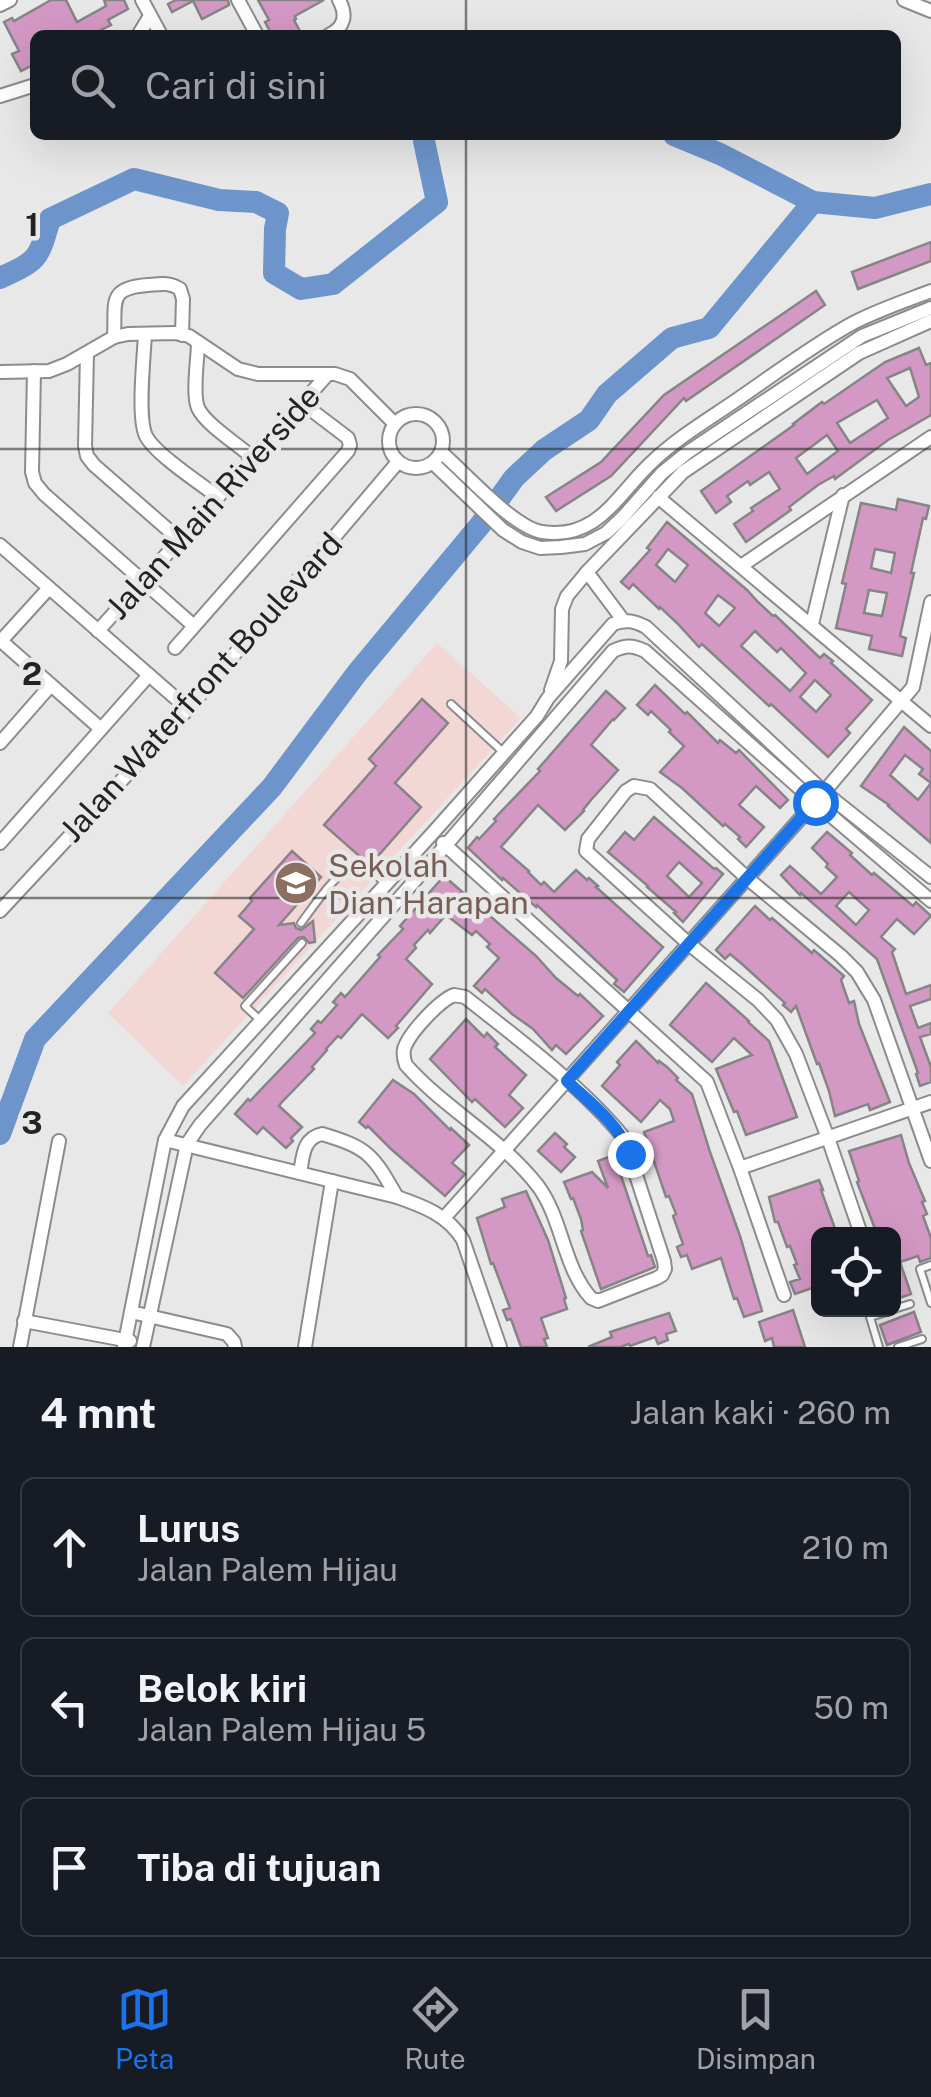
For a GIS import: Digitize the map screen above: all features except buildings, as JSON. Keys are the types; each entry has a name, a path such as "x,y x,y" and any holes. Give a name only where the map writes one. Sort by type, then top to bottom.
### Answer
{"street":[{"path":"0,4 10,0"},
{"path":"142,0 158,30"},
{"path":"238,0 252,30"},
{"path":"338,30 345,14 339,0"},
{"path":"904,0 931,11"},
{"path":"142,30 150,16"},
{"path":"0,96 30,87"},
{"path":"114,337 116,298 120,291 127,286 172,284 180,289 184,299 182,334"},
{"path":"437,457 475,492 529,528 542,532 580,529 597,520 651,462 678,440 854,322 931,291"},
{"path":"475,492 503,530 522,542 540,548 585,544 622,518 688,452 850,343 886,324 931,308"},
{"path":"548,698 561,661 562,609 567,596 683,472 838,366 886,339 930,324"},
{"path":"144,334 145,435 218,498"},
{"path":"0,372 49,370 68,364 114,337 182,334 238,369 258,374 328,374 350,379 396,424"},
{"path":"198,342 198,407 206,419 254,458"},
{"path":"87,352 87,456 180,540"},
{"path":"34,371 35,483 194,626"},
{"name":"Jalan Main Riverside","path":"98,631 328,374"},
{"path":"175,648 348,451 348,438 302,403"},
{"path":"416,414 436,423 444,442 437,457 416,468 398,462 389,443 396,424 404,416 416,414"},
{"path":"741,566 931,438"},
{"name":"Jalan Waterfront Boulevard","path":"0,911 188,709 398,462"},
{"path":"812,624 844,494"},
{"path":"658,497 931,726"},
{"path":"0,544 188,709"},
{"path":"587,572 627,620 646,627 931,900"},
{"path":"49,588 0,641 101,729"},
{"path":"444,1218 903,700 913,687 931,602"},
{"path":"125,1344 165,1140 184,1106 432,835 614,624 627,620"},
{"path":"24,1321 143,1345 187,1144 613,651 624,646 645,650 820,797 931,878"},
{"path":"0,843 149,675"},
{"path":"0,743 51,685"},
{"path":"913,687 931,691"},
{"path":"859,1227 796,1054 778,1020 586,852 588,838 626,791 634,786 650,789 747,878 842,956 862,978 874,1000 931,1161"},
{"path":"432,835 706,1082 784,1295"},
{"path":"454,995 465,997 567,1081 624,1138 664,1261 662,1275 598,1301 591,1298 574,1272 545,1196 506,1150 406,1066 404,1049 411,1036 444,999 454,995"},
{"path":"740,1168 931,1102"},
{"path":"300,1173 308,1142 322,1134 352,1143 373,1156 397,1197"},
{"path":"165,1140 397,1197 444,1218 463,1240 500,1347"},
{"path":"20,1347 59,1141"},
{"path":"305,1347 332,1181"},
{"path":"132,1312 227,1334 235,1347"}],"lane":[{"path":"451,704 504,753"},
{"path":"301,922 344,871 366,869 386,884"},
{"path":"261,1021 245,1006 302,943"},
{"path":"931,1265 920,1269 931,1303"},
{"path":"901,1307 910,1304"},
{"path":"870,1317 879,1347"},
{"path":"898,1347 922,1339"}],"shaded area":[{"name":"Sekolah Dian Harapan","path":"437,643 521,718 183,1086 108,1013"}],"waterway":[{"path":"0,278 35,257 50,219 134,179 219,200 256,202 278,213 274,273 301,289 333,284 437,202 424,140"},
{"path":"686,140 813,202 875,208 931,194"},
{"path":"0,1134 35,1039 272,787 357,673 481,524 514,478 544,450 589,420 607,394 672,338 709,328 813,202"}],"place":[{"name":"Sekolah Dian Harapan","path":"296,883"}],"route":[{"path":"630,1154 624,1138 612,1124 567,1081 815,802"}]}
